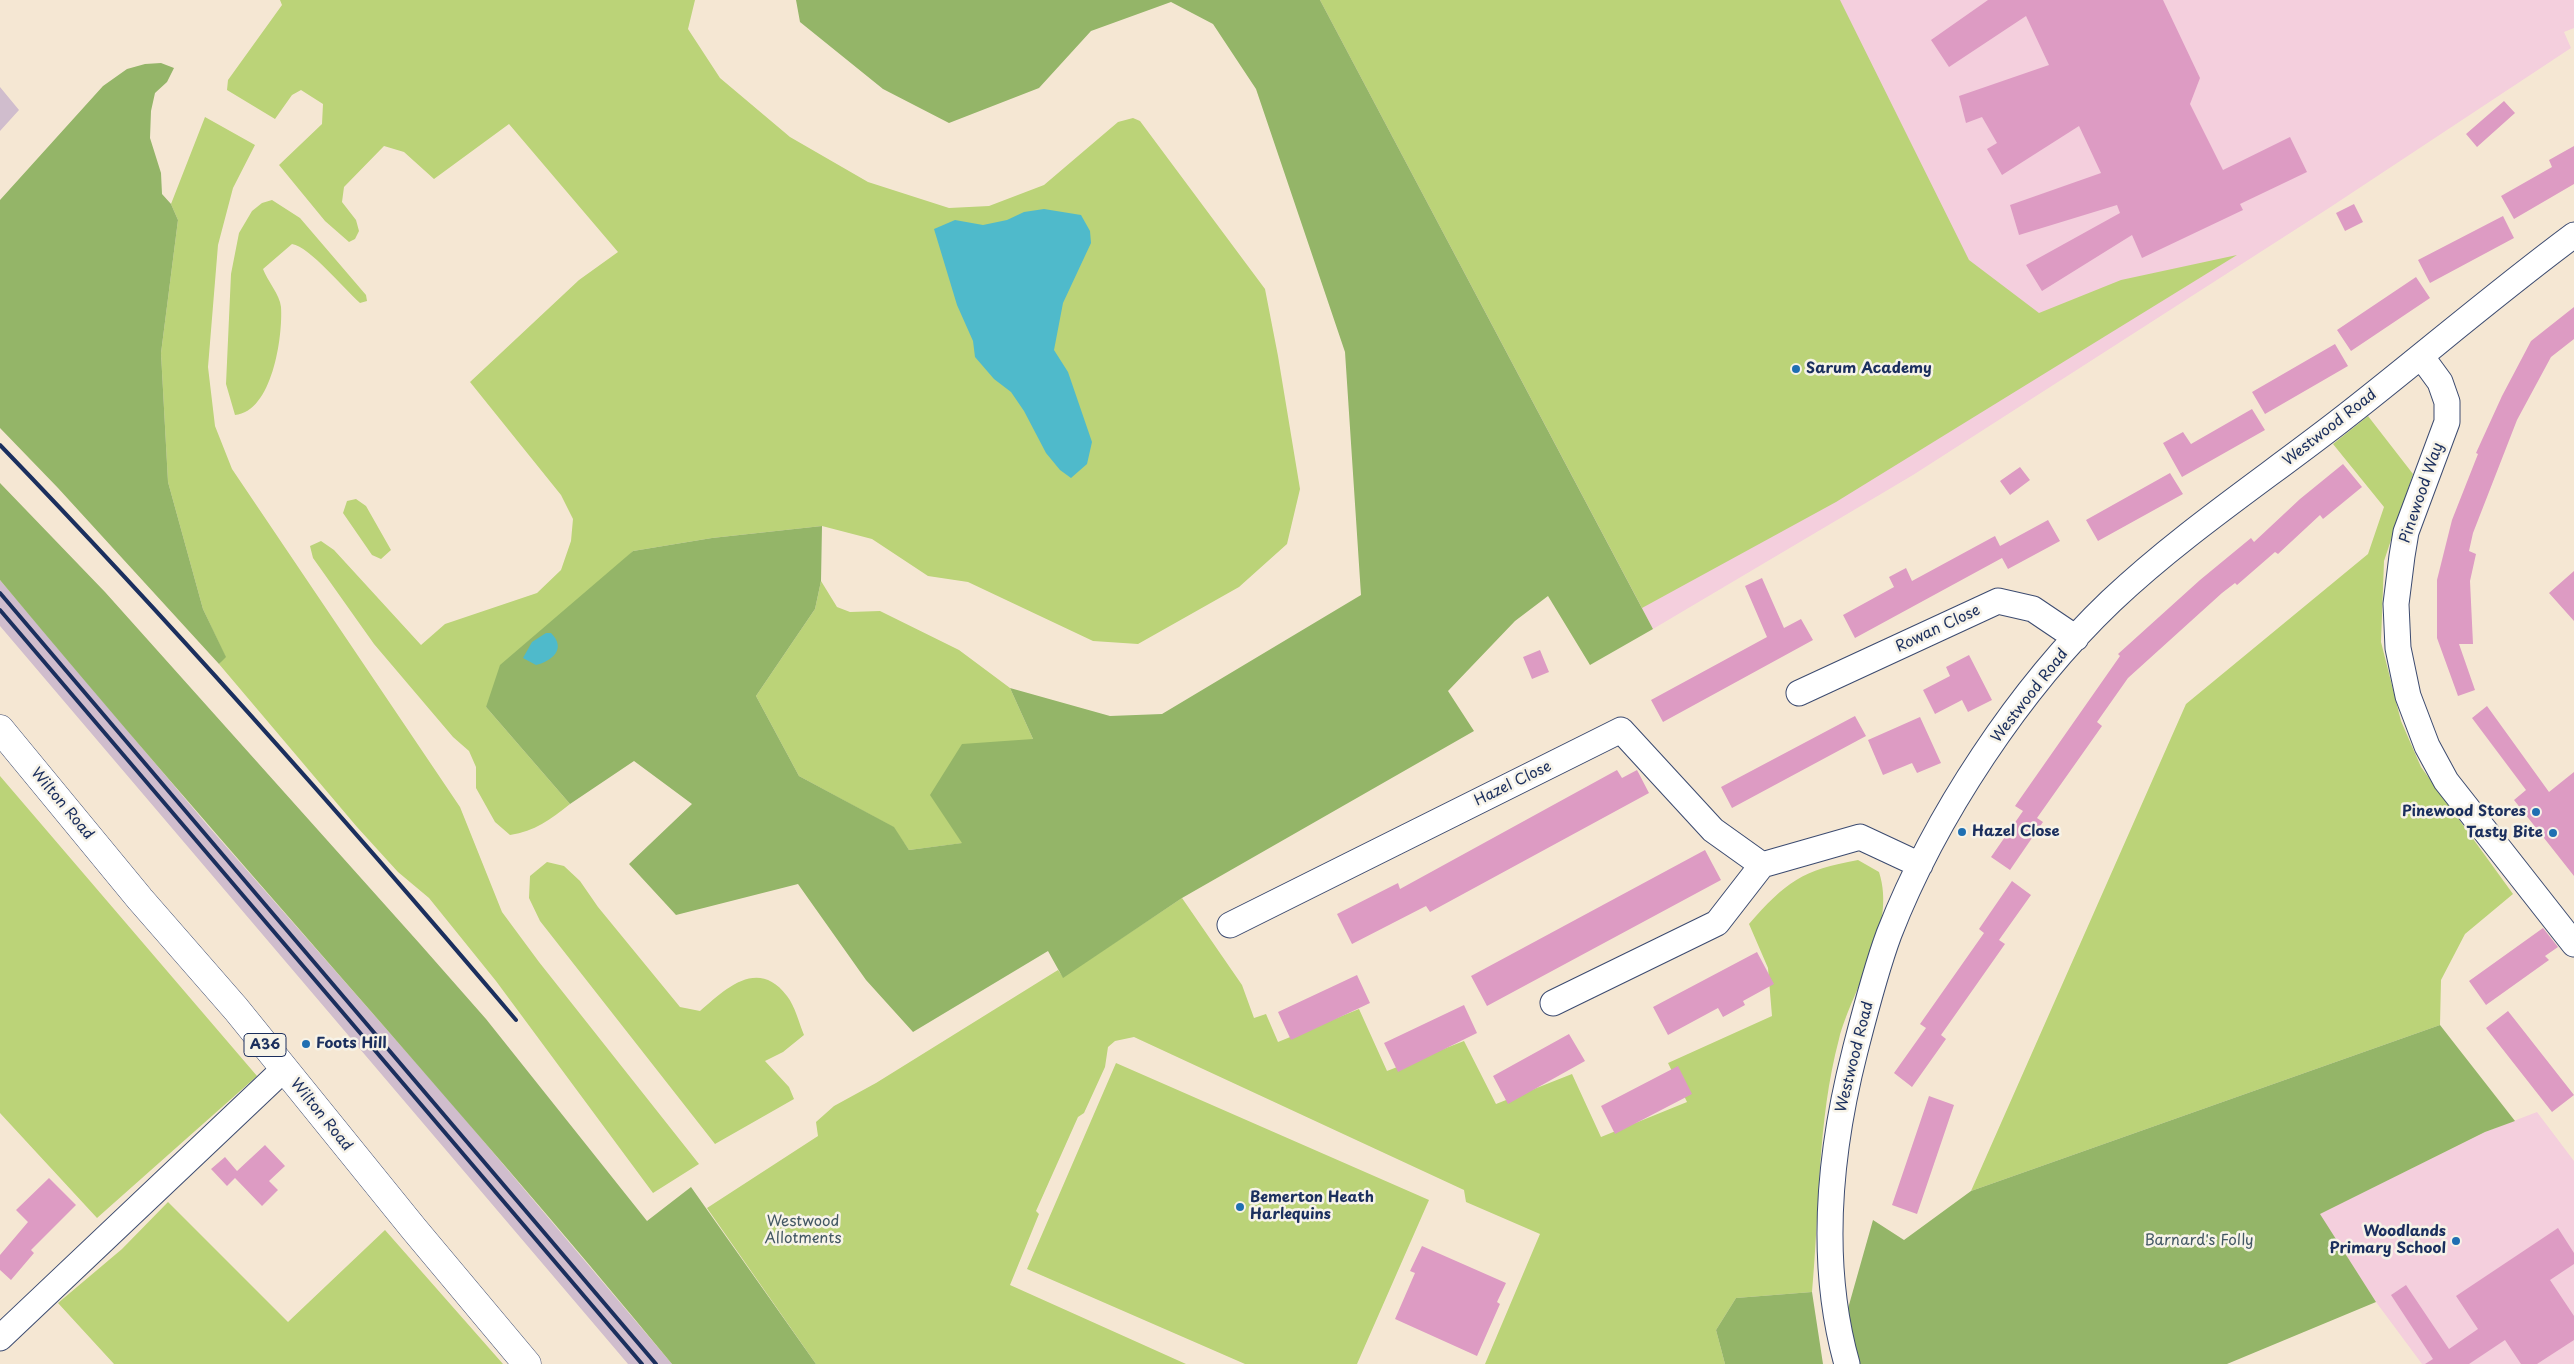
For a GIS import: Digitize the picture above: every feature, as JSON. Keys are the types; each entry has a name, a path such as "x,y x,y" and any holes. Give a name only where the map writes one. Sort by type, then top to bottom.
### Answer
{"highway":[{"name":"Wilton Road","path":"0,729 140,899 236,1009 527,1364"}],"street":[{"name":"Westwood Road","path":"1847,1364 1835,1312 1831,1282 1830,1243 1833,1162 1849,1074 1874,979 1889,936 1920,866 1964,787 2001,731 2076,638 2141,574 2421,356 2537,262 2574,235"},
{"name":"Pinewood Way","path":"2421,356 2440,382 2447,402 2447,422 2406,532 2402,556 2397,613 2398,648 2408,696 2428,746 2446,781 2574,944"},
{"name":"Rowan Close","path":"1799,693 1998,601 2033,609 2076,638"},
{"name":"Hazel Close","path":"1230,925 1621,730 1713,830 1762,865"},
{"path":"1553,1003 1717,923 1762,865 1860,837 1920,866"},
{"path":"0,1338 284,1069"}],"shaded area":[{"name":"Sarum Academy","path":"1320,0 2574,0 2574,28 2564,32 2571,48 2329,208 1913,475 1653,629"},
{"path":"0,87 19,110 0,131"},
{"path":"0,580 209,827 453,1105 672,1364 628,1364 0,626"},
{"name":"Woodlands Primary School","path":"2537,1112 2574,1161 2574,1364 2422,1364 2376,1302 2319,1214 2485,1132"}],"green space":[{"path":"280,0 695,0 688,29 720,78 790,137 868,182 949,208 989,206 1044,185 1118,122 1133,118 1140,121 1265,289 1300,489 1287,544 1239,587 1138,644 1093,641 968,582 928,576 872,539 822,526 712,538 633,551 486,707 570,804 542,824 527,831 510,835 495,822 476,788 476,767 469,751 453,737 374,644 313,558 310,546 321,541 334,550 421,645 445,624 537,593 561,570 571,541 573,519 561,495 470,382 579,280 618,252 509,124 434,179 404,152 384,146 344,187 342,202 356,220 359,231 355,239 349,242 325,221 279,165 322,124 323,104 301,90 292,95 275,119 227,90 228,80 282,5"},
{"path":"796,0 1320,0 1653,629 1590,665 1548,596 1515,621 1448,691 1474,731 1182,898 1063,978 1048,951 913,1032 866,980 798,884 676,915 629,864 692,804 634,761 570,804 486,707 500,665 633,551 712,538 822,526 821,581 815,609 756,696 799,776 894,827 909,850 962,843 930,795 962,744 1033,739 1010,688 1110,716 1162,714 1361,595 1345,352 1256,89 1213,24 1171,2 1091,31 1039,88 949,123 883,89 800,22"},
{"name":"Sarum Academy","path":"1320,0 1840,0 1969,260 2039,313 2121,280 2237,255 1836,502 1642,608"},
{"path":"161,63 174,68 167,82 155,93 151,111 150,138 161,173 162,194 171,204 178,220 161,353 168,482 203,609 226,657 219,664 58,488 0,428 0,200 103,86 127,69 145,64"},
{"path":"205,117 255,145 233,188 218,245 208,367 215,426 232,469 460,807 502,912 539,962 699,1164 653,1193 496,981 429,898 398,872 357,827 219,664 225,656 203,609 168,482 161,353 178,220 171,204"},
{"path":"272,200 300,218 366,295 367,301 360,303 317,260 292,244 263,269 281,307 277,354 273,371 258,401 248,411 235,415 226,384 231,274 239,233 252,211 262,203"},
{"path":"2368,416 2413,474 2384,561 2381,642 2401,721 2421,767 2513,894 2465,934 2441,980 2440,1025 1971,1191 2186,704 2368,554 2384,507 2333,444"},
{"path":"0,483 105,592 486,1019 647,1221 691,1187 816,1364 672,1364 506,1167 167,777 0,580"},
{"path":"356,499 366,506 391,550 381,559 372,555 343,513 347,501"},
{"path":"821,581 837,607 850,612 880,611 959,650 1010,688 1033,739 963,843 909,850 893,827 799,776 756,696 815,609"},
{"path":"0,776 257,1076 97,1218 0,1113"},
{"name":"Westwood Allotments","path":"1858,860 1879,872 1883,893 1882,914 1871,957 1845,1019 1832,1070 1820,1164 1812,1292 1736,1298 1716,1330 1725,1364 1485,1364 1540,1234 1466,1202 1464,1190 1134,1037 1115,1041 1108,1047 1105,1067 1084,1113 1078,1117 1036,1211 1039,1214 1010,1285 1186,1364 816,1364 707,1208 818,1136 816,1122 834,1106 876,1083 1058,970 1063,977 1182,898 1242,985 1254,1018 1266,1014 1278,1042 1359,1009 1387,1071 1464,1041 1496,1104 1572,1074 1601,1137 1687,1102 1668,1063 1772,1016 1768,968 1749,924 1774,898 1796,880 1823,868"},
{"path":"547,862 564,866 580,881 598,907 680,1007 700,1011 731,986 753,978 765,979 776,985 790,1000 804,1035 783,1052 765,1061 789,1087 794,1099 715,1144 540,921 529,898 530,876"},
{"name":"Barnard's Folly","path":"2440,1025 2515,1121 2485,1132 2320,1214 2376,1302 2227,1364 1856,1364 1847,1312 1873,1220 1904,1240 1971,1191"},
{"name":"Bemerton Heath Harlequins","path":"1116,1063 1429,1200 1357,1364 1245,1364 1027,1269"},
{"path":"168,1202 288,1322 385,1230 503,1364 114,1364 58,1303 122,1249"},
{"path":"1812,1292 1823,1364 1725,1364 1716,1330 1736,1298"}],"water":[{"path":"1044,209 1081,215 1090,231 1091,243 1063,303 1054,350 1068,372 1092,442 1087,464 1071,478 1060,470 1046,453 1024,411 1011,392 994,379 975,357 973,341 957,305 934,229 955,220 983,225 1007,220 1024,212"},
{"path":"546,633 551,633 556,639 558,649 556,654 547,661 536,665 523,658 532,642"}],"building":[{"path":"1988,0 2163,0 2200,78 2190,104 2223,170 2290,137 2307,172 2240,204 2243,210 2142,258 2132,235 2042,291 2026,265 2120,213 2117,205 2019,235 2010,205 2101,173 2079,126 2002,175 1987,149 1997,143 1982,117 1966,123 1959,96 2049,65 2026,16 1949,67 1931,40"},
{"path":"2504,101 2515,113 2477,147 2466,134"},
{"path":"2574,146 2574,184 2514,219 2501,196 2552,167 2549,160"},
{"path":"2354,204 2363,222 2345,231 2336,213"},
{"path":"2503,216 2514,238 2430,283 2418,260"},
{"path":"2416,277 2430,298 2351,351 2337,330"},
{"path":"2574,307 2574,339 2551,357 2517,420 2473,533 2469,551 2476,554 2470,581 2473,644 2459,644 2475,690 2458,696 2437,638 2437,580 2452,520 2478,454 2476,453 2502,396 2531,341"},
{"path":"2335,344 2348,366 2265,414 2252,392"},
{"path":"2252,409 2265,430 2182,477 2163,443 2183,432 2191,444"},
{"path":"2343,464 2362,487 2323,519 2320,515 2278,554 2275,552 2237,585 2235,583 2222,593 2128,678 2097,722 2102,726 2037,818 2043,822 2010,870 1991,857 2023,811 2015,806 2120,656 2118,654 2200,580 2251,538 2254,542 2300,499"},
{"path":"2020,467 2030,480 2010,495 2000,481"},
{"path":"2170,473 2183,494 2098,541 2086,520"},
{"path":"2048,520 2060,541 2008,569 2002,558 1855,638 1843,615 1894,587 1889,577 1906,568 1912,581 1995,536 2000,546"},
{"path":"2574,571 2574,621 2549,593"},
{"path":"1762,578 1784,628 1801,619 1813,640 1663,722 1651,700 1767,637 1745,586"},
{"path":"1540,650 1549,672 1532,679 1523,657"},
{"path":"1969,655 1992,700 1968,712 1962,700 1935,714 1923,690 1950,676 1946,667"},
{"path":"2487,706 2549,792 2574,772 2574,876 2514,800 2526,790 2472,718"},
{"path":"1855,716 1866,736 1732,808 1721,787"},
{"path":"1920,717 1941,763 1917,773 1912,763 1883,775 1868,740"},
{"path":"1617,770 1622,778 1637,770 1649,793 1430,912 1426,906 1352,944 1337,914 1398,883 1400,889"},
{"path":"1705,850 1721,880 1487,1006 1471,976"},
{"path":"2012,881 2031,895 1999,940 2005,944 1941,1035 1946,1039 1912,1087 1894,1073 1926,1028 1920,1024 1984,933 1979,929"},
{"path":"2543,928 2558,947 2545,956 2549,960 2486,1005 2469,981"},
{"path":"1757,952 1774,984 1743,1001 1745,1005 1723,1017 1718,1008 1668,1035 1653,1007"},
{"path":"1357,975 1370,1003 1291,1040 1278,1012"},
{"path":"1464,1005 1477,1033 1398,1072 1384,1043"},
{"path":"2508,1011 2574,1095 2552,1112 2486,1028"},
{"path":"1569,1034 1585,1061 1508,1104 1493,1076"},
{"path":"1678,1066 1692,1094 1615,1134 1601,1106"},
{"path":"1929,1096 1954,1105 1917,1214 1892,1205"},
{"path":"265,1145 285,1166 269,1181 278,1190 262,1206 235,1178 227,1186 211,1169 225,1157 237,1171"},
{"path":"49,1178 76,1205 31,1250 34,1253 11,1280 0,1270 0,1255 28,1222 16,1210"},
{"path":"2558,1228 2574,1253 2574,1264 2550,1280 2574,1316 2574,1340 2537,1364 2521,1364 2505,1340 2469,1364 2425,1364 2433,1359 2391,1295 2406,1285 2449,1349 2478,1329 2456,1296"},
{"path":"1422,1246 1506,1283 1497,1302 1500,1304 1477,1356 1395,1319 1415,1273 1410,1271"}],"railway":[{"path":"0,445 133,586 262,728 516,1020"},
{"path":"0,593 656,1364"},
{"path":"0,610 642,1364"}],"place":[{"name":"Sarum Academy","path":"1796,369"},
{"name":"Pinewood Stores","path":"2536,812"},
{"name":"Hazel Close","path":"1962,832"},
{"name":"Tasty Bite","path":"2553,833"},
{"name":"Foots Hill","path":"306,1044"},
{"name":"Bemerton Heath Harlequins","path":"1240,1207"},
{"name":"Woodlands Primary School","path":"2456,1241"}]}
